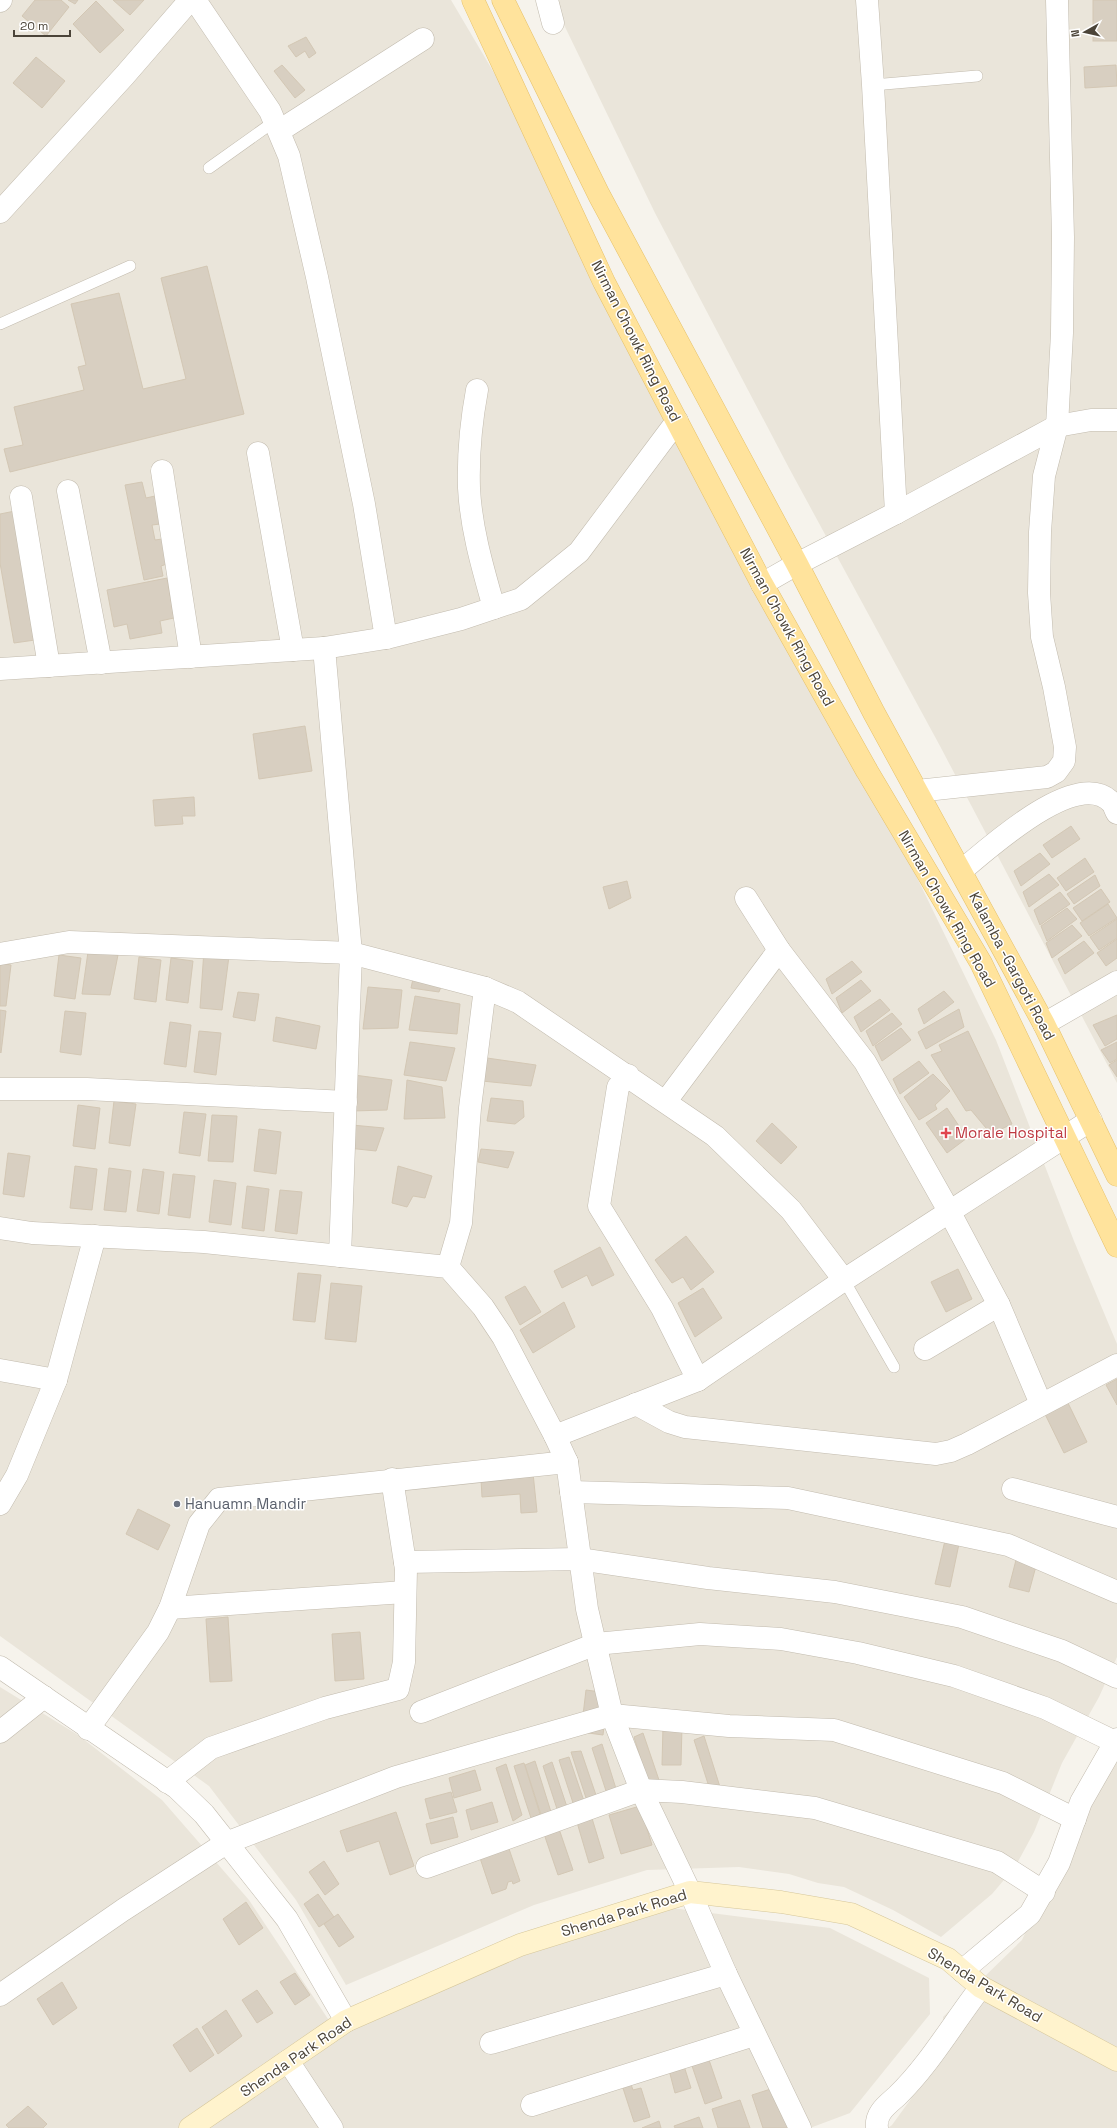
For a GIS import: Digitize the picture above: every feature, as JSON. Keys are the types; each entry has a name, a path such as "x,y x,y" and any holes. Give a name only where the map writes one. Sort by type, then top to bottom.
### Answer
{"main road":[{"name":"Nirman Chowk Ring Road","path":"473,0 604,282 762,584 867,771 981,963 1117,1246"},
{"name":"Kalamba -Gargoti Road","path":"503,0 598,195 797,564 874,713 1044,1024 1117,1175"},
{"name":"Shenda Park Road","path":"190,2128 346,2021 520,1945 690,1892 781,1902 851,1914 948,1959 981,1987 1117,2060"}],"street":[{"path":"0,212 125,76 190,0"},
{"path":"195,0 277,126 289,156 317,277 364,504 386,638"},
{"path":"547,0 553,23"},
{"path":"867,0 873,85 896,514"},
{"path":"917,791 1047,777 1056,772 1065,754 1054,687 1042,637 1039,594 1040,532 1044,476 1057,426 1062,333 1063,237 1057,0"},
{"path":"277,126 423,39"},
{"path":"477,390 470,427 469,488 480,558 494,608"},
{"path":"762,584 797,564 896,514 1057,426 1091,420 1117,420"},
{"path":"0,669 324,648 386,638 461,619 521,599 579,552 676,421"},
{"path":"258,453 292,650"},
{"path":"162,471 191,657"},
{"path":"68,491 101,663"},
{"path":"21,497 49,666"},
{"path":"324,648 351,953 340,1256"},
{"path":"961,871 1009,832 1050,804 1073,796 1097,794 1111,802 1117,814"},
{"path":"746,898 779,950 865,1062 949,1211 999,1305 1041,1404"},
{"path":"0,954 70,942 351,953 485,988 518,1002 628,1075 715,1136 791,1210 844,1280"},
{"path":"666,1101 779,950"},
{"path":"1044,1024 1117,982"},
{"path":"448,1267 462,1223 470,1108 485,988"},
{"path":"628,1075 618,1087 599,1206 662,1308 698,1380"},
{"path":"0,1089 87,1089 346,1102"},
{"path":"555,1436 698,1380 844,1280 1064,1136 1091,1120"},
{"path":"0,1228 32,1233 204,1242 448,1267 483,1307 503,1337 567,1462 579,1559 587,1608 612,1714 641,1790 690,1892 754,2034 800,2128"},
{"path":"0,1504 17,1475 56,1380 95,1236"},
{"path":"925,1349 999,1305"},
{"path":"636,1404 669,1422 685,1426 936,1454 951,1451 966,1444 1117,1365"},
{"path":"0,1370 56,1380"},
{"path":"88,1729 158,1632 170,1608 199,1524 219,1499 392,1479 567,1462"},
{"path":"167,1782 211,1748 325,1708 398,1689 404,1662 405,1562 392,1479"},
{"path":"1013,1489 1117,1517"},
{"path":"570,1492 788,1498 1008,1545 1117,1592"},
{"path":"405,1562 579,1559 708,1578 834,1592 962,1617 1062,1651 1117,1677"},
{"path":"170,1608 405,1592"},
{"path":"421,1712 596,1644 700,1634 780,1639 858,1653 954,1676 1045,1708 1116,1741 1081,1802 1059,1863 1044,1892 1030,1914 962,1971"},
{"path":"0,1668 189,1798 204,1814 287,1919 346,2021"},
{"path":"0,1732 44,1698"},
{"path":"0,1995 123,1910 226,1843 396,1777 612,1714 729,1726 834,1730 1003,1783 1075,1819"},
{"path":"427,1867 641,1790 682,1792 815,1808 997,1862 1044,1892"},
{"path":"491,2043 726,1974"},
{"path":"877,2128 877,2118 882,2109 910,2083 981,1987"},
{"path":"532,2105 754,2034"},
{"path":"288,2061 332,2128"}],"lane":[{"path":"873,85 977,76"},
{"path":"209,168 277,126"},
{"path":"0,324 130,266"},
{"path":"844,1280 894,1366"}],"shaded area":[{"path":"0,0 451,0 500,83 795,627 996,1040 1074,1241 1117,1344 1117,1657 1099,1697 1062,1763 1034,1832 1015,1867 992,1894 941,1937 893,1910 844,1887 818,1883 789,1874 739,1867 647,1870 534,1905 346,1985 296,1900 209,1786 0,1636"},
{"path":"552,0 1117,0 1117,1083 940,746 789,468 655,213"},
{"path":"0,1687 78,1735 162,1800 249,1900 332,2025 648,1905 830,1928 929,1978 930,2014 850,2113 810,2128 0,2128"},
{"path":"1117,1734 1117,2128 888,2128 892,2125 945,2052 943,2017 1022,1940"}],"building":[{"path":"35,0 61,0 69,7 46,36 22,16"},
{"path":"68,0 78,0 75,4"},
{"path":"113,0 144,0 130,15"},
{"path":"1093,0 1117,0 1117,41 1093,41"},
{"path":"96,1 124,30 100,53 73,24"},
{"path":"306,37 316,53 309,58 305,51 296,57 288,46"},
{"path":"36,57 65,81 42,108 13,83"},
{"path":"282,65 305,90 295,98 274,71"},
{"path":"1116,65 1117,86 1085,88 1084,67"},
{"path":"207,266 244,414 10,472 4,449 23,445 14,407 84,390 78,367 86,365 71,304 119,293 143,389 186,379 161,278"},
{"path":"142,482 146,498 155,496 160,524 152,525 155,540 162,539 167,564 161,566 163,576 144,580 125,485"},
{"path":"20,510 42,639 14,643 0,563 0,514"},
{"path":"167,578 174,618 160,621 162,633 130,639 127,624 114,627 107,590"},
{"path":"305,726 312,771 259,779 253,734"},
{"path":"194,797 195,816 182,816 183,824 155,826 153,800"},
{"path":"1071,826 1080,839 1052,858 1043,845"},
{"path":"1040,853 1050,864 1021,886 1014,871"},
{"path":"1085,858 1094,872 1066,891 1057,878"},
{"path":"1049,874 1059,885 1029,907 1023,892"},
{"path":"1095,875 1100,886 1074,904 1067,894"},
{"path":"627,881 631,898 609,909 603,887"},
{"path":"1101,889 1110,902 1082,921 1073,908"},
{"path":"1060,892 1070,904 1040,925 1034,910"},
{"path":"1108,904 1117,918 1089,936 1080,923"},
{"path":"1067,908 1077,919 1047,941 1041,926"},
{"path":"1117,919 1117,938 1099,950 1090,937"},
{"path":"1072,925 1082,936 1052,958 1046,943"},
{"path":"1117,939 1117,958 1106,966 1097,953"},
{"path":"1084,941 1094,953 1065,974 1058,959"},
{"path":"204,950 229,956 222,1010 200,1008"},
{"path":"88,952 118,955 110,995 82,994"},
{"path":"59,955 81,958 75,999 54,996"},
{"path":"139,957 161,960 156,1002 134,999"},
{"path":"171,958 193,961 188,1003 166,1000"},
{"path":"852,961 862,972 832,994 826,979"},
{"path":"0,963 11,965 6,1006 0,1006"},
{"path":"416,965 448,968 439,992 411,988"},
{"path":"861,980 871,991 842,1013 836,998"},
{"path":"368,987 402,990 398,1028 363,1029"},
{"path":"944,991 954,1002 924,1024 918,1009"},
{"path":"238,992 259,994 255,1021 233,1017"},
{"path":"415,996 460,1004 457,1034 409,1030"},
{"path":"880,999 890,1010 861,1032 854,1017"},
{"path":"959,1009 964,1027 926,1049 918,1032"},
{"path":"0,1010 6,1011 1,1053 0,1052"},
{"path":"65,1011 86,1013 81,1055 60,1052"},
{"path":"892,1013 902,1024 873,1046 866,1031"},
{"path":"1117,1015 1117,1039 1105,1046 1093,1025"},
{"path":"276,1017 320,1026 316,1049 273,1041"},
{"path":"170,1022 191,1025 186,1067 164,1064"},
{"path":"901,1028 911,1040 882,1061 875,1046"},
{"path":"199,1031 221,1033 216,1075 194,1072"},
{"path":"968,1031 1012,1124 991,1134 971,1110 966,1111 931,1055 942,1051 939,1045"},
{"path":"410,1042 455,1048 446,1081 404,1075"},
{"path":"1117,1042 1117,1059 1110,1063 1101,1050"},
{"path":"487,1058 536,1065 531,1086 482,1081"},
{"path":"1117,1060 1117,1077 1109,1065"},
{"path":"919,1061 929,1073 900,1094 893,1079"},
{"path":"933,1074 950,1091 935,1105 937,1109 919,1120 904,1097"},
{"path":"354,1075 392,1080 387,1110 352,1111"},
{"path":"407,1080 442,1087 445,1118 404,1119"},
{"path":"491,1098 523,1101 524,1117 515,1124 487,1121"},
{"path":"114,1101 136,1104 130,1146 109,1143"},
{"path":"78,1105 100,1108 95,1149 73,1146"},
{"path":"947,1108 967,1138 947,1153 926,1123"},
{"path":"184,1112 206,1114 200,1156 179,1153"},
{"path":"212,1115 237,1116 233,1162 208,1161"},
{"path":"772,1123 797,1147 781,1164 756,1141"},
{"path":"352,1125 384,1128 376,1151 348,1148"},
{"path":"259,1129 281,1132 276,1174 254,1171"},
{"path":"481,1149 514,1152 508,1168 478,1162"},
{"path":"8,1153 30,1156 24,1197 3,1194"},
{"path":"75,1166 97,1169 92,1210 70,1208"},
{"path":"398,1166 432,1176 425,1198 413,1196 407,1207 392,1203"},
{"path":"109,1168 131,1171 126,1212 104,1210"},
{"path":"143,1169 164,1172 159,1214 137,1211"},
{"path":"173,1174 195,1176 190,1218 168,1215"},
{"path":"214,1180 236,1183 231,1225 209,1222"},
{"path":"247,1186 269,1189 264,1231 242,1228"},
{"path":"280,1190 302,1192 297,1234 275,1231"},
{"path":"686,1236 714,1272 691,1290 683,1277 672,1283 655,1260"},
{"path":"600,1247 614,1275 592,1286 587,1275 562,1288 554,1271"},
{"path":"958,1269 972,1299 946,1312 931,1282"},
{"path":"298,1273 321,1275 315,1322 293,1320"},
{"path":"331,1283 362,1286 356,1342 325,1339"},
{"path":"525,1286 541,1312 520,1325 505,1297"},
{"path":"703,1288 722,1318 695,1337 678,1303"},
{"path":"564,1302 575,1327 533,1353 520,1330"},
{"path":"1117,1379 1117,1405 1106,1385"},
{"path":"1067,1401 1087,1442 1064,1453 1044,1412"},
{"path":"533,1473 537,1512 521,1513 520,1494 482,1497 481,1479"},
{"path":"138,1509 170,1525 158,1550 126,1534"},
{"path":"946,1536 960,1539 950,1587 935,1584"},
{"path":"1016,1560 1036,1566 1029,1592 1009,1587"},
{"path":"228,1617 232,1681 210,1682 206,1619"},
{"path":"360,1632 364,1679 335,1681 332,1634"},
{"path":"586,1690 608,1693 603,1735 581,1732"},
{"path":"663,1726 682,1726 681,1765 662,1765"},
{"path":"643,1733 660,1783 650,1789 634,1737"},
{"path":"704,1736 720,1787 711,1793 694,1740"},
{"path":"602,1744 618,1795 609,1800 592,1748"},
{"path":"581,1751 598,1801 588,1804 571,1752"},
{"path":"569,1757 586,1807 576,1812 559,1760"},
{"path":"535,1761 551,1812 542,1818 525,1765"},
{"path":"552,1762 569,1813 560,1818 543,1766"},
{"path":"524,1763 540,1814 531,1818 514,1766"},
{"path":"506,1764 522,1815 513,1821 496,1768"},
{"path":"475,1770 481,1790 454,1798 449,1778"},
{"path":"451,1792 457,1812 430,1819 425,1799"},
{"path":"492,1802 498,1822 471,1830 466,1810"},
{"path":"640,1806 652,1845 621,1854 609,1815"},
{"path":"396,1812 414,1866 390,1875 379,1841 347,1852 340,1831"},
{"path":"591,1815 604,1858 589,1863 576,1819"},
{"path":"453,1817 458,1837 431,1844 426,1824"},
{"path":"557,1823 573,1870 558,1875 542,1828"},
{"path":"507,1843 520,1881 513,1884 512,1881 508,1882 506,1889 492,1894 480,1858"},
{"path":"324,1861 339,1884 325,1895 309,1872"},
{"path":"318,1894 334,1917 319,1927 304,1904"},
{"path":"246,1902 263,1928 239,1945 223,1919"},
{"path":"338,1914 354,1937 339,1947 324,1924"},
{"path":"295,1973 310,1995 295,2005 280,1982"},
{"path":"62,1982 77,2008 53,2025 37,1999"},
{"path":"257,1990 273,2013 257,2023 242,2000"},
{"path":"226,2010 242,2036 218,2054 202,2027"},
{"path":"197,2028 214,2055 190,2072 173,2045"},
{"path":"707,2054 722,2098 705,2104 690,2060"},
{"path":"684,2066 691,2088 675,2093 669,2070"},
{"path":"629,2079 633,2090 641,2088 650,2117 634,2122 621,2082"},
{"path":"777,2087 791,2128 763,2128 752,2095"},
{"path":"740,2100 750,2128 718,2128 712,2109"},
{"path":"28,2106 47,2124 43,2128 9,2128 6,2125"},
{"path":"699,2117 703,2128 675,2128 674,2126"},
{"path":"659,2121 661,2128 642,2128"}],"place":[{"name":"Morale Hospital","path":"946,1133"},
{"name":"Hanuamn Mandir","path":"177,1504"}]}
